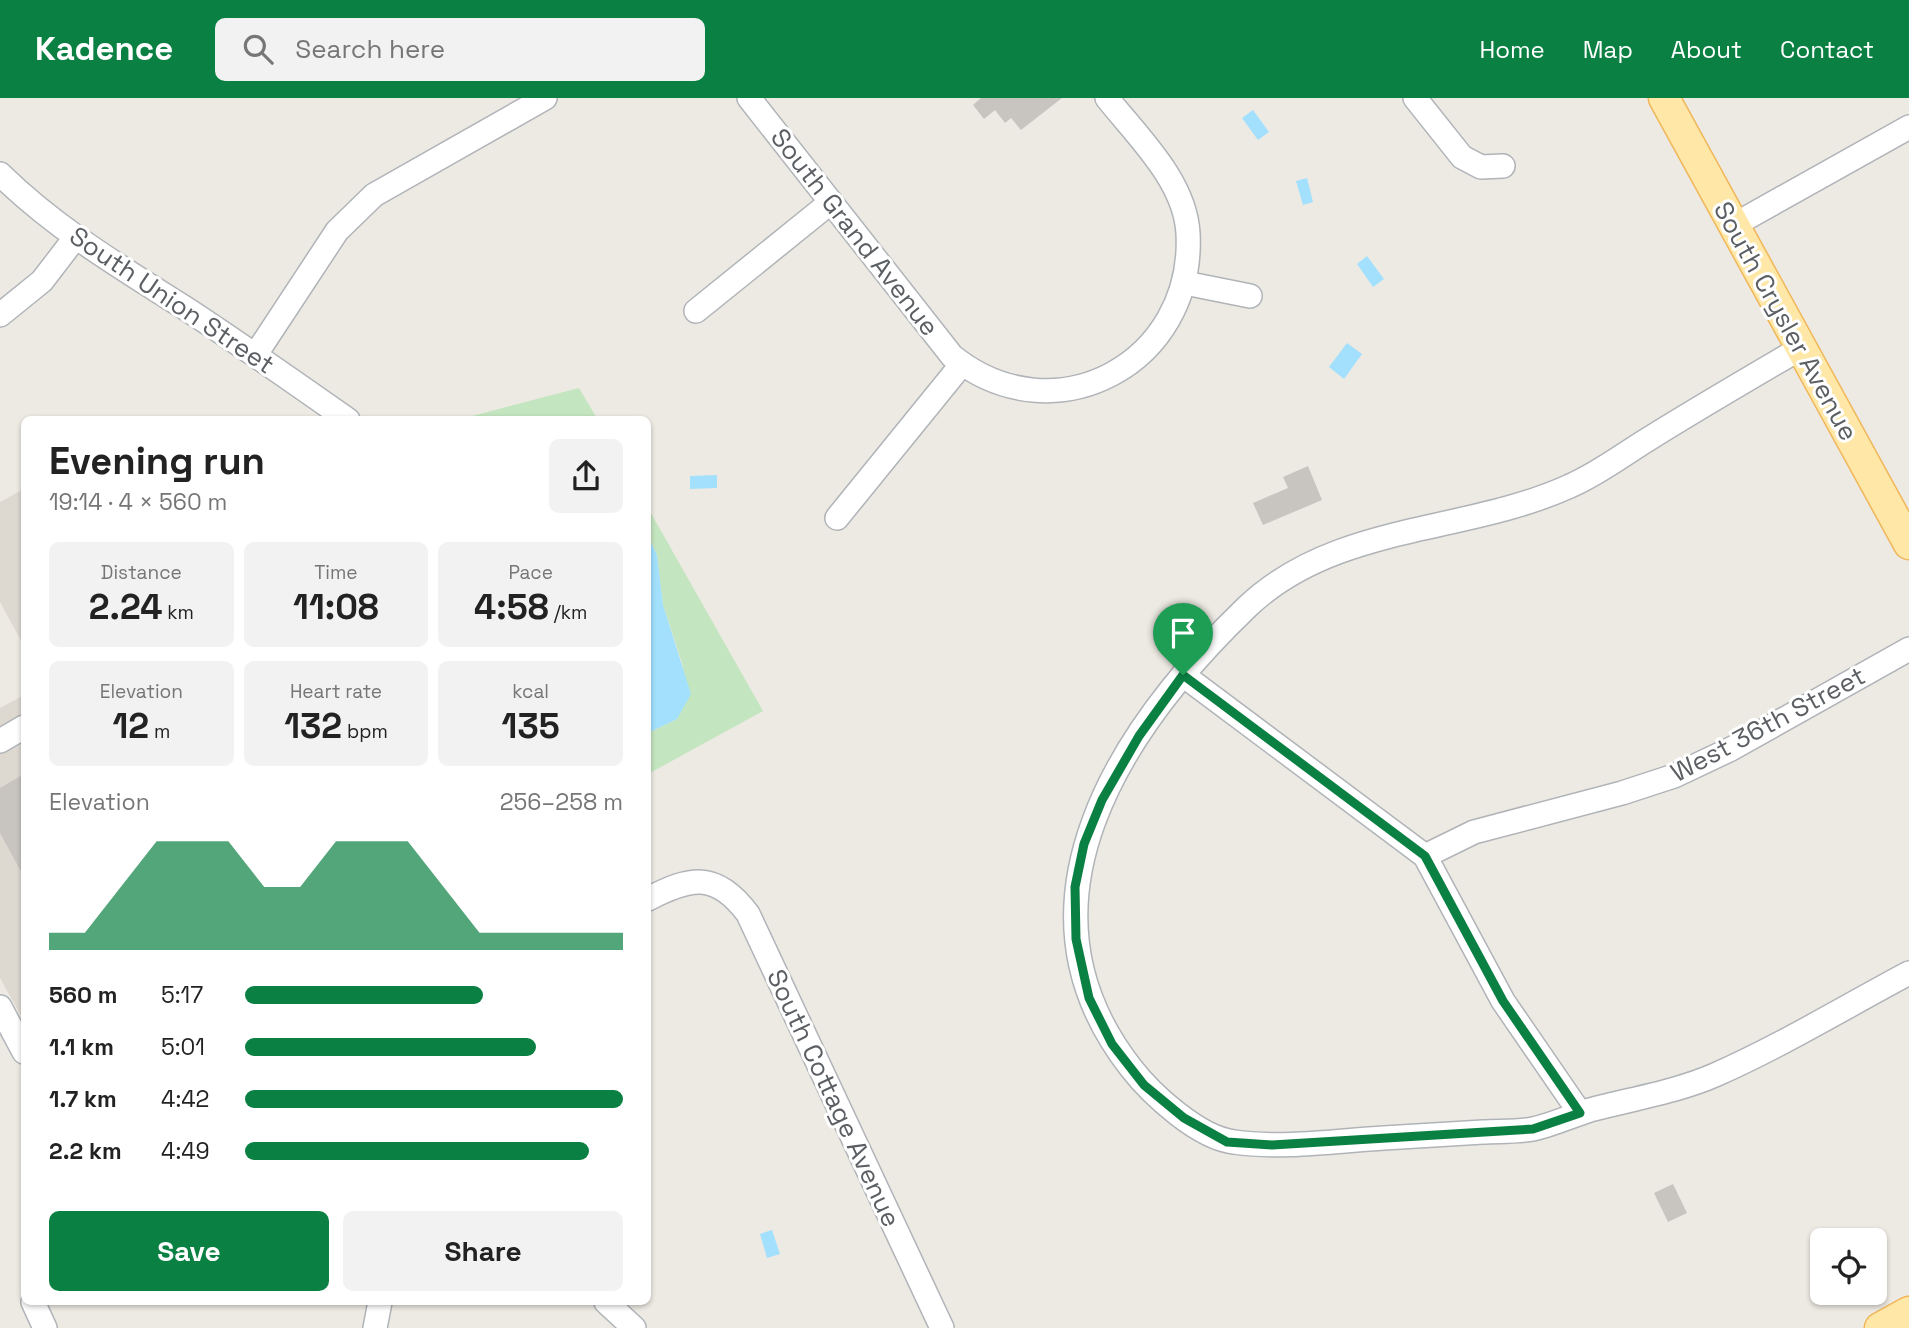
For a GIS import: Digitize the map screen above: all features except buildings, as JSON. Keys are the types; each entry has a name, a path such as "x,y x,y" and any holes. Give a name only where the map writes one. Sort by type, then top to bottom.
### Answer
{"main road":[{"name":"South Crysler Avenue","path":"1664,98 1909,544"},
{"path":"1880,1328 1909,1312"}],"street":[{"path":"256,354 337,231 374,195 545,98"},
{"name":"South Grand Avenue","path":"749,98 953,356 990,380 1026,390 1063,391 1093,384 1126,367 1154,342 1175,311 1185,283 1188,231 1172,181 1107,98"},
{"path":"1415,98 1462,158 1481,167 1503,166"},
{"path":"1734,226 1909,127"},
{"name":"South Union Street","path":"0,174 24,198 75,238 256,354 342,416"},
{"path":"696,311 831,202"},
{"path":"0,315 42,281 75,238"},
{"path":"1185,283 1250,296"},
{"path":"1801,348 1642,443 1605,469 1567,488 1525,502 1346,548 1304,565 1250,604 1183,675 1139,736 1102,800 1084,844 1075,887 1076,939 1089,998 1112,1044 1144,1085 1184,1118 1227,1142 1261,1144 1533,1129 1712,1076 1909,973"},
{"path":"837,518 962,364"},
{"name":"West 36th Street","path":"1425,856 1474,831 1622,793 1674,776 1731,749 1909,649"},
{"path":"1183,675 1425,856 1503,1001 1580,1113"},
{"path":"0,741 21,729"},
{"name":"South Cottage Avenue","path":"651,897 681,882 709,883 735,897 748,915 942,1328"},
{"path":"0,1007 21,1046"},
{"path":"34,1305 45,1328"},
{"path":"375,1328 379,1305"},
{"path":"609,1305 634,1328"}],"shaded area":[{"path":"21,491 21,640 0,602 0,502"},
{"path":"21,697 21,1016 0,978 0,708"}],"green space":[{"path":"579,388 596,416 472,416"},
{"path":"651,513 763,711 651,772 651,732 677,719 683,666 663,605 657,555 651,542"}],"water":[{"path":"1253,110 1269,132 1258,140 1242,118"},
{"path":"1307,178 1313,202 1303,205 1296,181"},
{"path":"1367,256 1384,279 1373,287 1357,264"},
{"path":"1347,343 1362,354 1344,379 1329,367"},
{"path":"717,475 717,488 690,489 690,476"},
{"path":"651,542 657,555 663,605 691,694 677,719 651,732"},
{"path":"772,1230 780,1254 767,1258 760,1234"}],"route":[{"path":"1183,675 1425,856 1503,1001 1580,1113 1533,1129 1272,1145 1227,1142 1184,1118 1144,1085 1112,1044 1089,998 1076,939 1075,887 1084,844 1102,800 1139,736 1183,675"}]}
